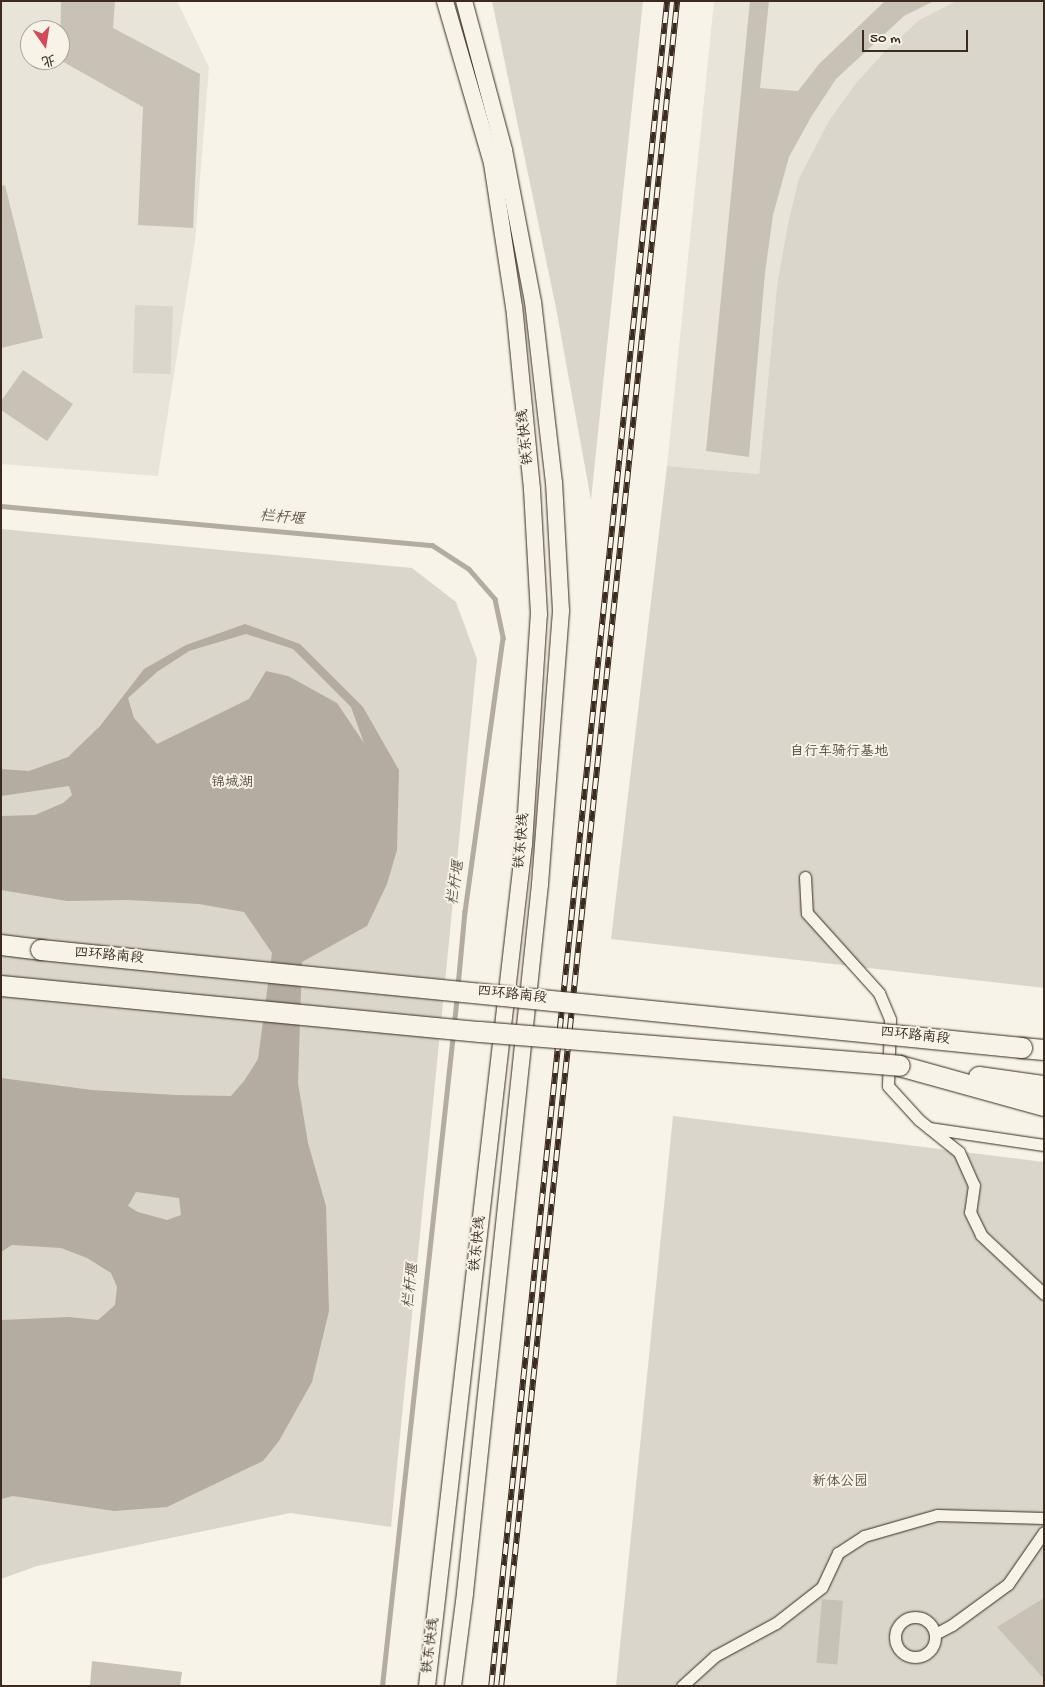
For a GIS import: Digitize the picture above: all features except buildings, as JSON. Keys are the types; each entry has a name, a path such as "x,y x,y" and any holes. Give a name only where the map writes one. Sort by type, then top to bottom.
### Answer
{"highway":[{"name":"四环路南段","path":"1,946 1044,1050"},
{"path":"1,986 480,1032 900,1066 1012,1082 1043,1099"},
{"path":"900,1066 1043,1099"}],"main road":[{"name":"铁东快线","path":"427,1686 524,844 539,614 532,489 514,307 492,163 445,1"},
{"name":"铁东快线","path":"453,1686 466,1583 540,884 561,611 554,483 533,302 504,150 464,1"}],"street":[{"path":"805,877 806,913 878,993 890,1019 888,1086 919,1120 960,1152 974,1185 970,1212 981,1235 1044,1294"},
{"path":"929,1128 1044,1145"},
{"path":"682,1686 715,1656 776,1622 822,1587 838,1553 864,1536 937,1515 1044,1518"},
{"path":"935,1634 952,1625 1008,1584 1044,1532"}],"shaded area":[{"path":"1,1 177,1 209,67 195,241 158,476 1,464"},
{"path":"714,1 956,1 919,20 885,51 856,83 830,119 799,178 777,286 759,474 667,466"},
{"name":"锦城湖","path":"245,624 300,644 363,707 399,770 397,850 387,884 367,926 302,962 298,1083 308,1143 326,1206 329,1311 312,1382 279,1441 263,1461 167,1507 114,1511 13,1496 1,1499 1,1320 69,1317 98,1320 115,1305 117,1287 111,1273 87,1258 61,1248 12,1245 1,1252 1,1078 92,1090 231,1096 244,1081 258,1059 272,953 244,912 199,904 128,900 67,901 1,890 1,816 35,815 63,803 72,795 69,786 1,796 1,769 29,771 68,757 100,726 144,669 186,645","holes":["246,634 293,649 351,707 364,743 337,703 288,676 266,671 249,699 157,744 134,718 128,698 157,672 189,651","136,1192 179,1198 181,1215 167,1220 138,1212 128,1206"]}],"green space":[{"path":"492,1 643,1 591,500 556,308"},
{"name":"自行车骑行基地","path":"956,1 1044,1 1044,988 611,939 667,466 759,474 777,286 788,224 799,178 830,119 856,83 885,51 919,20"},
{"path":"135,305 173,306 171,374 133,373"},
{"name":"锦城湖","path":"1,529 412,568 456,602 477,659 391,1527 290,1513 37,1566 1,1579"},
{"name":"新体公园","path":"673,1116 1044,1162 1044,1686 616,1686"}],"waterway":[{"name":"栏杆堰","path":"1,506 432,545 469,569 495,599 503,638 465,911 458,986"},
{"name":"栏杆堰","path":"454,1023 457,996"},
{"name":"栏杆堰","path":"382,1686 453,1033"}],"railway":[{"path":"491,1686 667,1"},
{"path":"501,1686 677,1"}]}
